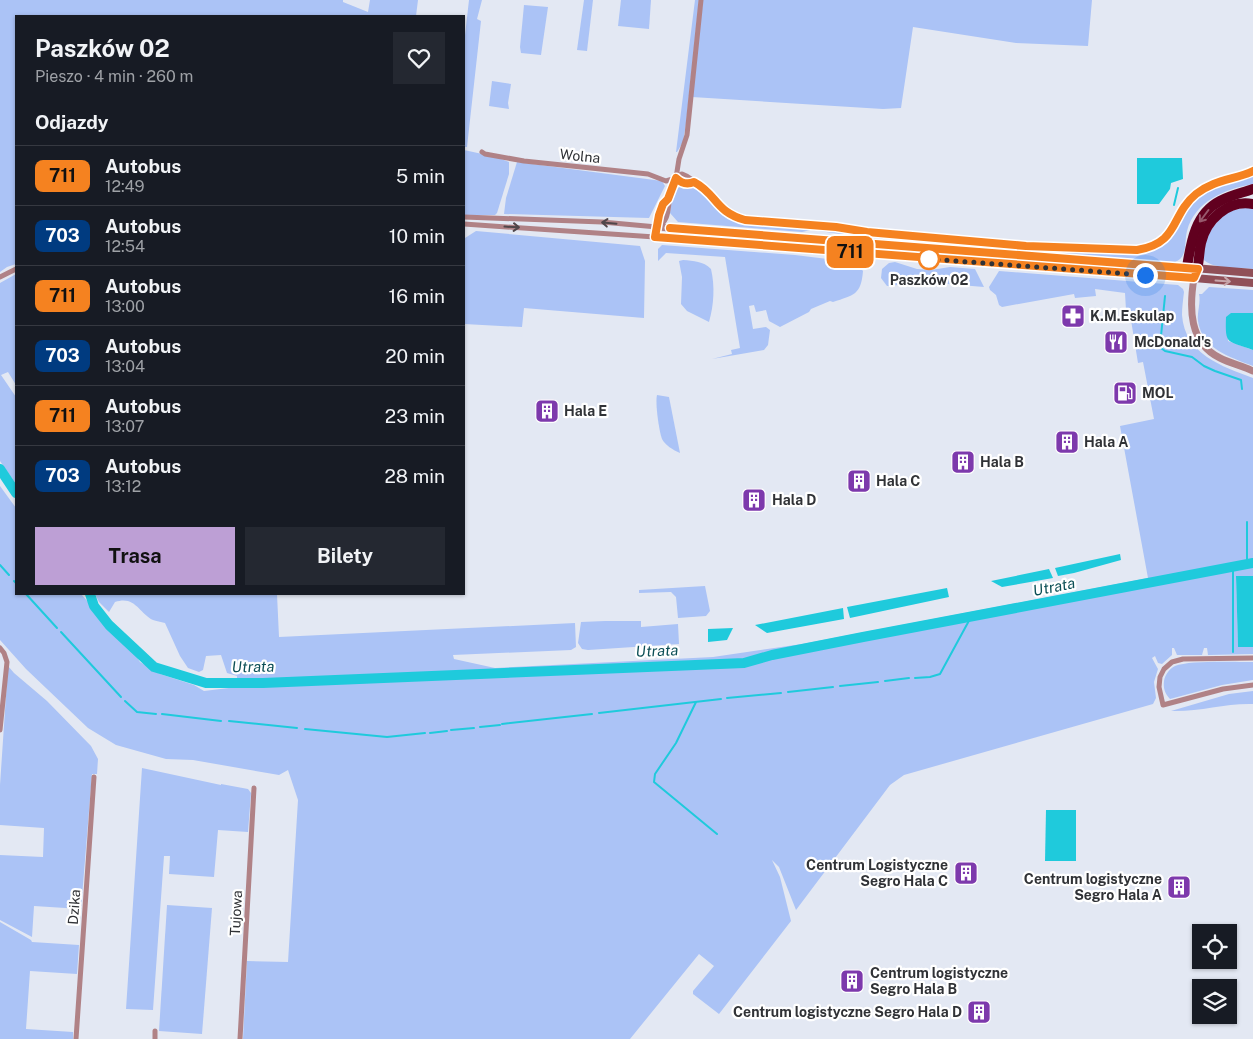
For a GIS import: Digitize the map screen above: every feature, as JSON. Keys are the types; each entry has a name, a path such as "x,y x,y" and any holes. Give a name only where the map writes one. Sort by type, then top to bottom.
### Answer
{"highway":[{"path":"1187,267 1194,232 1207,211 1219,201 1253,189"},
{"path":"1196,274 1201,241 1213,219 1230,206 1253,204"}],"main road":[{"path":"1187,267 1196,274 1253,283"},
{"path":"1196,274 1253,272"}],"street":[{"path":"655,237 659,215 676,178 678,159 687,135 701,0"},
{"name":"Wolna","path":"482,152 515,160 648,174 666,180 676,178"},
{"path":"676,178 682,175 689,177 709,193 725,212 745,220 1026,246 1137,250 1148,248 1164,239 1176,225 1188,201 1208,186 1253,171"},
{"path":"465,217 602,222 1187,267"},
{"path":"465,224 1196,274 1191,316 1197,337 1216,356 1253,370"},
{"path":"0,277 15,270"},
{"path":"0,648 4,653 7,667 0,730"},
{"path":"1253,658 1177,660 1164,669 1159,682 1163,705 1223,689 1253,685"},
{"name":"Dzika","path":"76,1039 94,777"},
{"name":"Tujowa","path":"240,1039 254,788"},
{"path":"155,1031 155,1039"}],"shaded area":[{"path":"0,0 343,0 343,2 368,12 370,0 418,0 416,15 15,15 15,264 0,272"},
{"path":"469,0 482,0 477,19 481,21 467,147 465,147 465,35"},
{"path":"584,0 593,0 587,51 577,50"},
{"path":"621,0 651,0 649,29 618,26"},
{"path":"695,0 699,0 686,124 683,142 676,152"},
{"path":"703,0 1092,0 1088,46 1016,43 913,27 901,108 883,109 692,97"},
{"path":"524,5 548,7 541,55 521,53"},
{"path":"492,81 511,84 509,109 489,106"},
{"path":"465,150 509,162 509,174 495,215 465,215"},
{"path":"1137,158 1182,158 1183,179 1171,183 1170,189 1159,204 1137,204"},
{"path":"517,162 662,181 665,186 649,218 504,214 506,198"},
{"path":"1253,176 1253,184 1222,193 1204,204 1191,221 1182,257 1175,262 856,239 856,236 811,230 802,232 678,222 670,213 677,190 679,187 687,187 703,194 726,218 744,224 835,230 858,236 1020,248 1137,253 1152,250 1163,245 1176,230 1193,202 1208,190"},
{"path":"1253,206 1253,269 1212,265 1203,259 1206,236 1225,212"},
{"path":"476,231 640,246 645,261 644,318 524,308 522,327 465,324 465,238"},
{"path":"685,234 849,244 849,249 684,236"},
{"path":"662,245 795,255 852,262 856,263 863,271 862,279 855,293 811,309 809,312 780,327 769,321 766,310 756,312 754,305 749,306 753,329 766,327 770,330 768,345 764,350 712,359 732,354 731,350 740,348 725,257 666,253 658,261 658,249"},
{"path":"882,250 1041,259 1183,271 1101,268"},
{"path":"679,261 702,263 711,269 713,296 709,322 687,311 681,304 682,277"},
{"path":"895,262 917,269 931,270 950,267 975,269 984,287 936,283 933,279 938,279 938,276 933,275 932,280 887,286 881,278 882,269 889,263"},
{"path":"999,271 1178,285 1184,292 1182,315 1190,340 1207,357 1229,369 1253,378 1253,576 1236,576 1238,647 1253,647 1253,654 1208,655 1207,648 1204,648 1202,655 1177,655 1174,648 1172,648 1172,655 1162,664 1158,663 1155,656 1152,658 1158,669 1154,682 1156,698 1153,704 904,775 890,785 796,910 779,867 772,860 780,877 791,921 719,1014 693,994 693,991 714,966 699,954 630,1039 243,1039 247,961 288,962 298,800 288,770 279,775 193,760 166,759 116,745 88,728 26,669 0,640 0,486 15,507 15,595 82,595 140,662 160,674 194,685 204,691 237,687 237,676 227,673 221,655 206,656 203,670 199,672 188,668 180,656 165,623 153,620 132,603 122,600 115,602 109,612 99,602 96,595 277,595 279,637 575,623 576,647 571,650 453,655 454,659 495,668 713,657 802,644 1148,578 1120,426 1154,419 1143,362 1138,363 1131,320 1126,310 1125,293 1095,289 1096,296 1075,298 1074,294 1002,307 999,305 996,295 989,287"},
{"path":"15,275 15,383 8,372 1,375 15,396 15,483 0,461 0,283"},
{"path":"1209,287 1253,290 1253,313 1231,313 1228,341 1253,350 1253,366 1218,351 1205,339 1198,321 1199,294 1202,294"},
{"path":"1231,313 1253,313 1253,350 1233,343 1227,338 1226,317"},
{"path":"657,395 669,397 680,453 662,439"},
{"path":"1120,554 1121,560 1074,573 1058,576 1055,568"},
{"path":"1049,569 1053,578 1002,587 991,581"},
{"path":"1236,576 1253,576 1253,647 1238,647"},
{"path":"705,586 710,611 706,616 678,618 676,597 671,592 639,593 639,590"},
{"path":"947,588 949,597 850,618 847,607"},
{"path":"843,608 844,619 767,633 755,625"},
{"path":"641,621 641,627 678,624 679,644 582,649 578,643 581,622"},
{"path":"733,628 727,640 708,642 708,629"},
{"path":"1201,662 1253,662 1253,680 1222,685 1170,699 1165,691 1165,677 1169,670 1175,666"},
{"path":"8,666 47,701 91,746 98,759 97,774 92,774 81,909 34,906 32,937 0,920 0,855 43,857 44,828 0,825 0,785"},
{"path":"1253,691 1253,704 1171,711 1229,694"},
{"path":"142,768 248,789 251,793 248,832 218,830 214,877 169,874 170,856 164,856 153,1010 126,1009"},
{"path":"1046,810 1076,810 1076,861 1045,861"},
{"path":"167,905 212,908 202,1034 159,1031"},
{"path":"0,922 32,942 79,945 77,974 30,971 26,1029 73,1032 73,1039 0,1039"}],"waterway":[{"path":"1174,205 1178,188"},
{"path":"1165,296 1161,348 1165,351 1192,357 1204,366 1241,380 1242,389"},
{"name":"Utrata","path":"0,469 15,492"},
{"path":"1247,522 1247,564"},
{"name":"Utrata","path":"90,595 94,606 109,625 154,667 206,683 263,683 744,663 772,655 863,637 1253,563"},
{"path":"0,565 9,575"},
{"path":"1233,566 1233,652"},
{"path":"27,595 57,628"},
{"path":"915,678 940,674 971,617"},
{"path":"61,632 121,697"},
{"path":"885,681 909,678"},
{"path":"840,686 878,682"},
{"path":"788,692 833,687"},
{"path":"727,698 781,693"},
{"path":"599,713 721,699"},
{"path":"125,701 137,712 156,714"},
{"path":"696,702 676,743 655,774 654,782 717,834"},
{"path":"162,714 221,721"},
{"path":"502,724 592,714"},
{"path":"229,721 297,728"},
{"path":"480,727 500,725"},
{"path":"451,730 474,728"},
{"path":"305,729 387,737 425,733"},
{"path":"430,733 447,731"}],"bus line":[{"name":"711","path":"670,228 1175,266 1198,269 1194,278 655,237 658,227 657,220 676,178 680,182 689,184 694,182 702,186 725,212 745,220 1026,246 1137,250 1156,245 1164,239 1176,225 1188,201 1208,186 1253,171"}],"place":[{"name":"Paszków 02","path":"929,259"},
{"name":"K.M.Eskulap","path":"1073,316"},
{"name":"McDonald's","path":"1116,342"},
{"name":"MOL","path":"1125,393"},
{"name":"Hala E","path":"547,411"},
{"name":"Hala A","path":"1067,442"},
{"name":"Hala B","path":"963,462"},
{"name":"Hala C","path":"859,481"},
{"name":"Hala D","path":"754,500"},
{"name":"Centrum Logistyczne Segro Hala C","path":"966,873"},
{"name":"Centrum logistyczne Segro Hala A","path":"1179,887"},
{"name":"Centrum logistyczne Segro Hala B","path":"852,981"},
{"name":"Centrum logistyczne Segro Hala D","path":"979,1012"}],"route":[{"path":"929,259 1145,275"}]}
